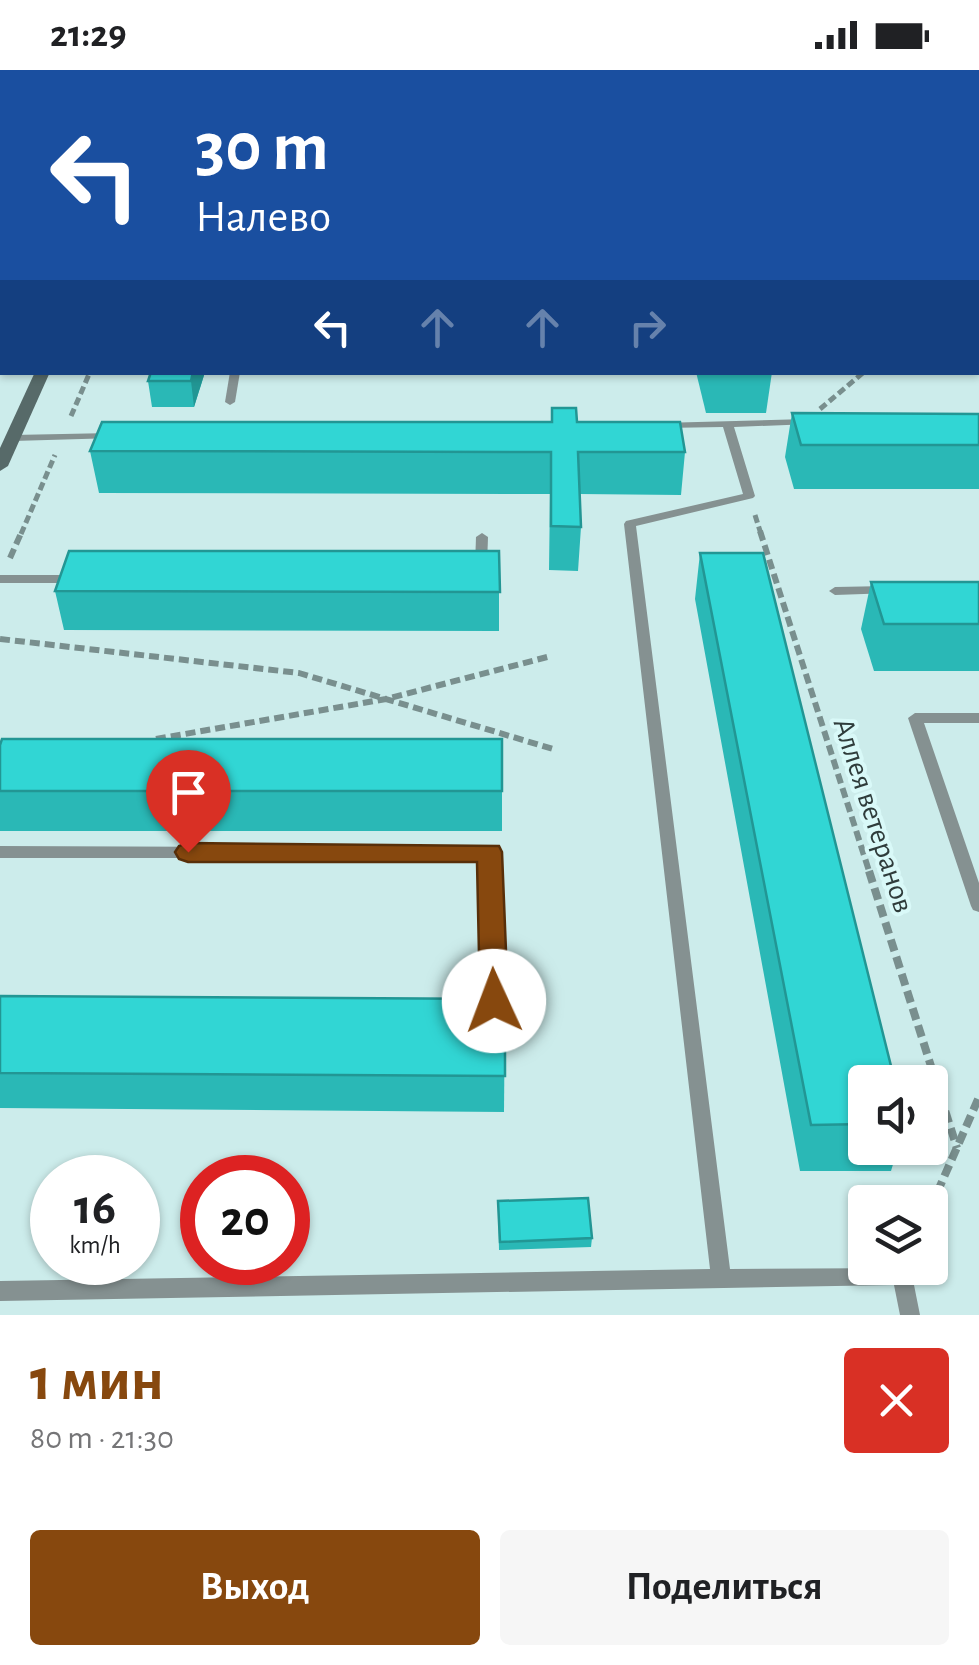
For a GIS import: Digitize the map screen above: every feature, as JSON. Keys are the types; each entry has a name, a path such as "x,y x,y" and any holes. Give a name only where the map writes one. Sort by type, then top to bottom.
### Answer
{"street":[{"path":"0,466 42,375"}],"lane":[{"path":"230,402 234,375"},
{"path":"650,425 823,422"},
{"path":"721,1278 630,524 749,496 728,424"},
{"path":"13,438 121,436"},
{"path":"481,579 482,537"},
{"path":"1,579 102,579"},
{"path":"835,590 907,590"},
{"path":"979,718 914,718 971,855 979,906"},
{"path":"0,852 490,852 494,1001 455,1001"},
{"path":"0,1291 902,1275 910,1315"}],"path":[{"path":"1,579 89,375"},
{"path":"803,422 860,375"},
{"name":"Аллея ветеранов","path":"749,496 957,1148"},
{"path":"0,639 299,674 553,749"},
{"path":"142,742 386,700 551,656"},
{"path":"941,1185 979,1096"}],"building":[{"path":"150,375 192,375 191,381 148,381"},
{"path":"552,408 576,408 577,422 680,422 685,452 578,452 581,527 551,526 551,452 90,451 102,422 552,422"},
{"path":"792,413 979,414 979,445 801,445"},
{"path":"69,551 499,551 500,592 55,591"},
{"path":"700,553 763,553 891,1065 848,1065 848,1124 811,1125"},
{"path":"871,582 979,582 979,624 884,624"},
{"path":"2,739 502,739 502,791 0,791"},
{"path":"0,996 505,999 505,1076 0,1073"},
{"path":"588,1198 592,1238 500,1242 498,1201"}],"route":[{"path":"188,852 490,852 494,1001"}]}
